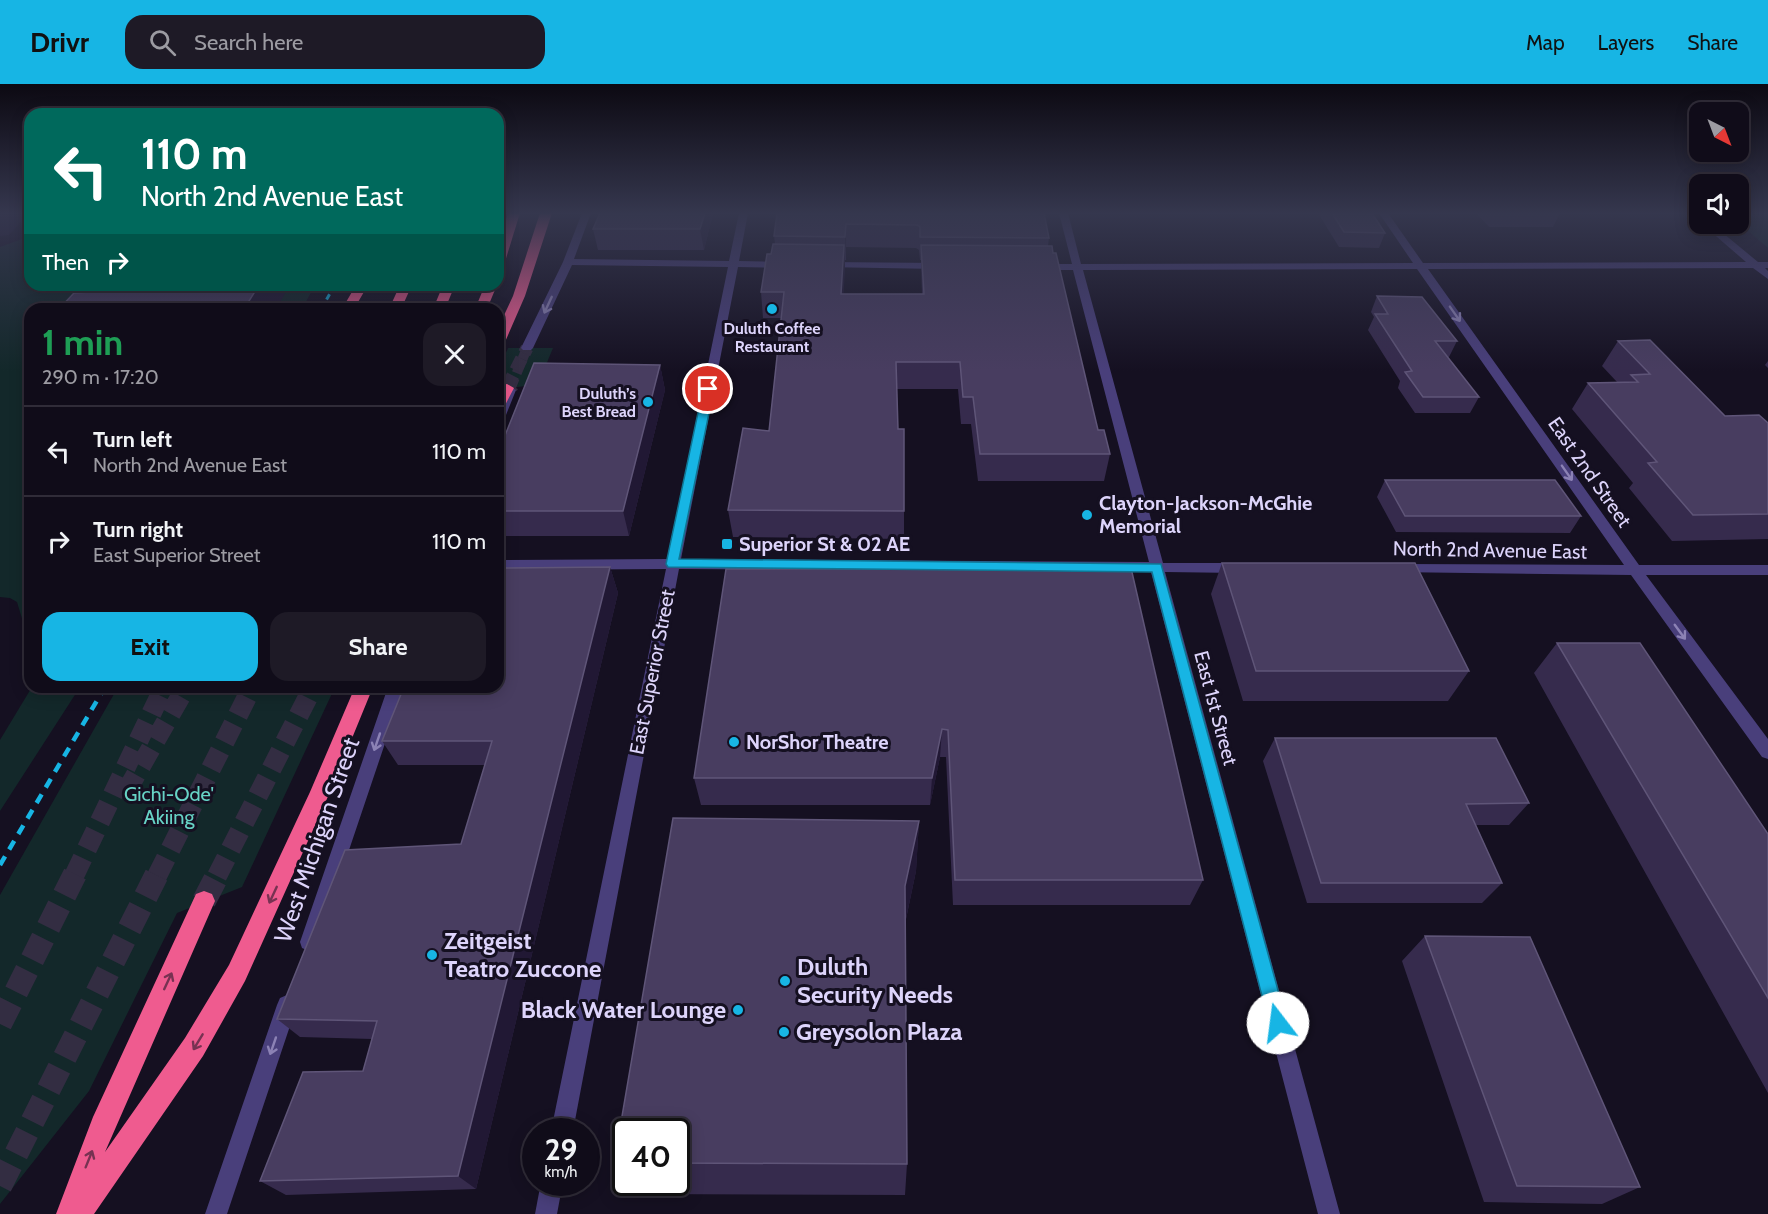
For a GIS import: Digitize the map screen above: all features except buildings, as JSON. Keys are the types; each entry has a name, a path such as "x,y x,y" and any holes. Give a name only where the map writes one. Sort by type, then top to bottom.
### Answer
{"highway":[{"path":"504,329 519,296 529,266"},
{"path":"504,396 509,388"},
{"path":"78,1214 189,1056 237,973 320,792 361,693"},
{"path":"69,1214 102,1126 204,901"}],"street":[{"path":"528,348 566,266"},
{"name":"East Superior Street","path":"565,1118 629,796 672,564 733,266"},
{"path":"911,266 945,266"},
{"name":"East 2nd Street","path":"1421,266 1636,571 1768,752"},
{"path":"1029,267 1510,266"},
{"path":"1756,266 1768,276"},
{"name":"East 1st Street","path":"1077,267 1329,1214"},
{"path":"504,403 509,388"},
{"path":"504,565 1249,568"},
{"name":"North 2nd Avenue East","path":"1387,569 1768,570"},
{"name":"West Michigan Street","path":"304,956 394,693"},
{"path":"216,1214 292,990"},
{"path":"546,1214 549,1196"}],"green space":[{"path":"0,266 24,266 24,291 312,291 305,303 24,303 24,643 0,597"},
{"path":"508,348 553,348 538,384 504,389 505,355"},
{"path":"26,693 76,693 0,811 0,737"},
{"name":"Gichi-Ode' Akiing","path":"115,693 332,693 242,887 177,913 89,1091 0,1204 0,895"}],"pier":[{"path":"0,597 10,598 17,602 24,625 24,693 28,693 0,740"}],"tunnel":[{"path":"511,387 527,348"},
{"path":"507,387 527,348"},
{"path":"74,876 161,693"},
{"path":"126,792 183,693"},
{"path":"157,876 249,693"},
{"path":"217,876 310,693"},
{"path":"0,1186 157,874"},
{"path":"204,901 218,874"},
{"path":"0,1024 74,876"}],"railway":[{"path":"324,303 332,291"},
{"path":"0,865 101,693"}],"place":[{"name":"Duluth Coffee Restaurant","path":"772,309"},
{"name":"Duluth’s Best Bread","path":"648,402"},
{"name":"Clayton-Jackson-McGhie Memorial","path":"1087,515"},
{"name":"Superior St & 02 AE","path":"727,544"},
{"name":"NorShor Theatre","path":"734,742"},
{"name":"Zeitgeist Teatro Zuccone","path":"432,955"},
{"name":"Duluth Security Needs","path":"785,981"},
{"name":"Black Water Lounge","path":"738,1010"},
{"name":"Greysolon Plaza","path":"784,1032"}],"route":[{"path":"708,389 672,564 1157,567 1278,1023"}]}
